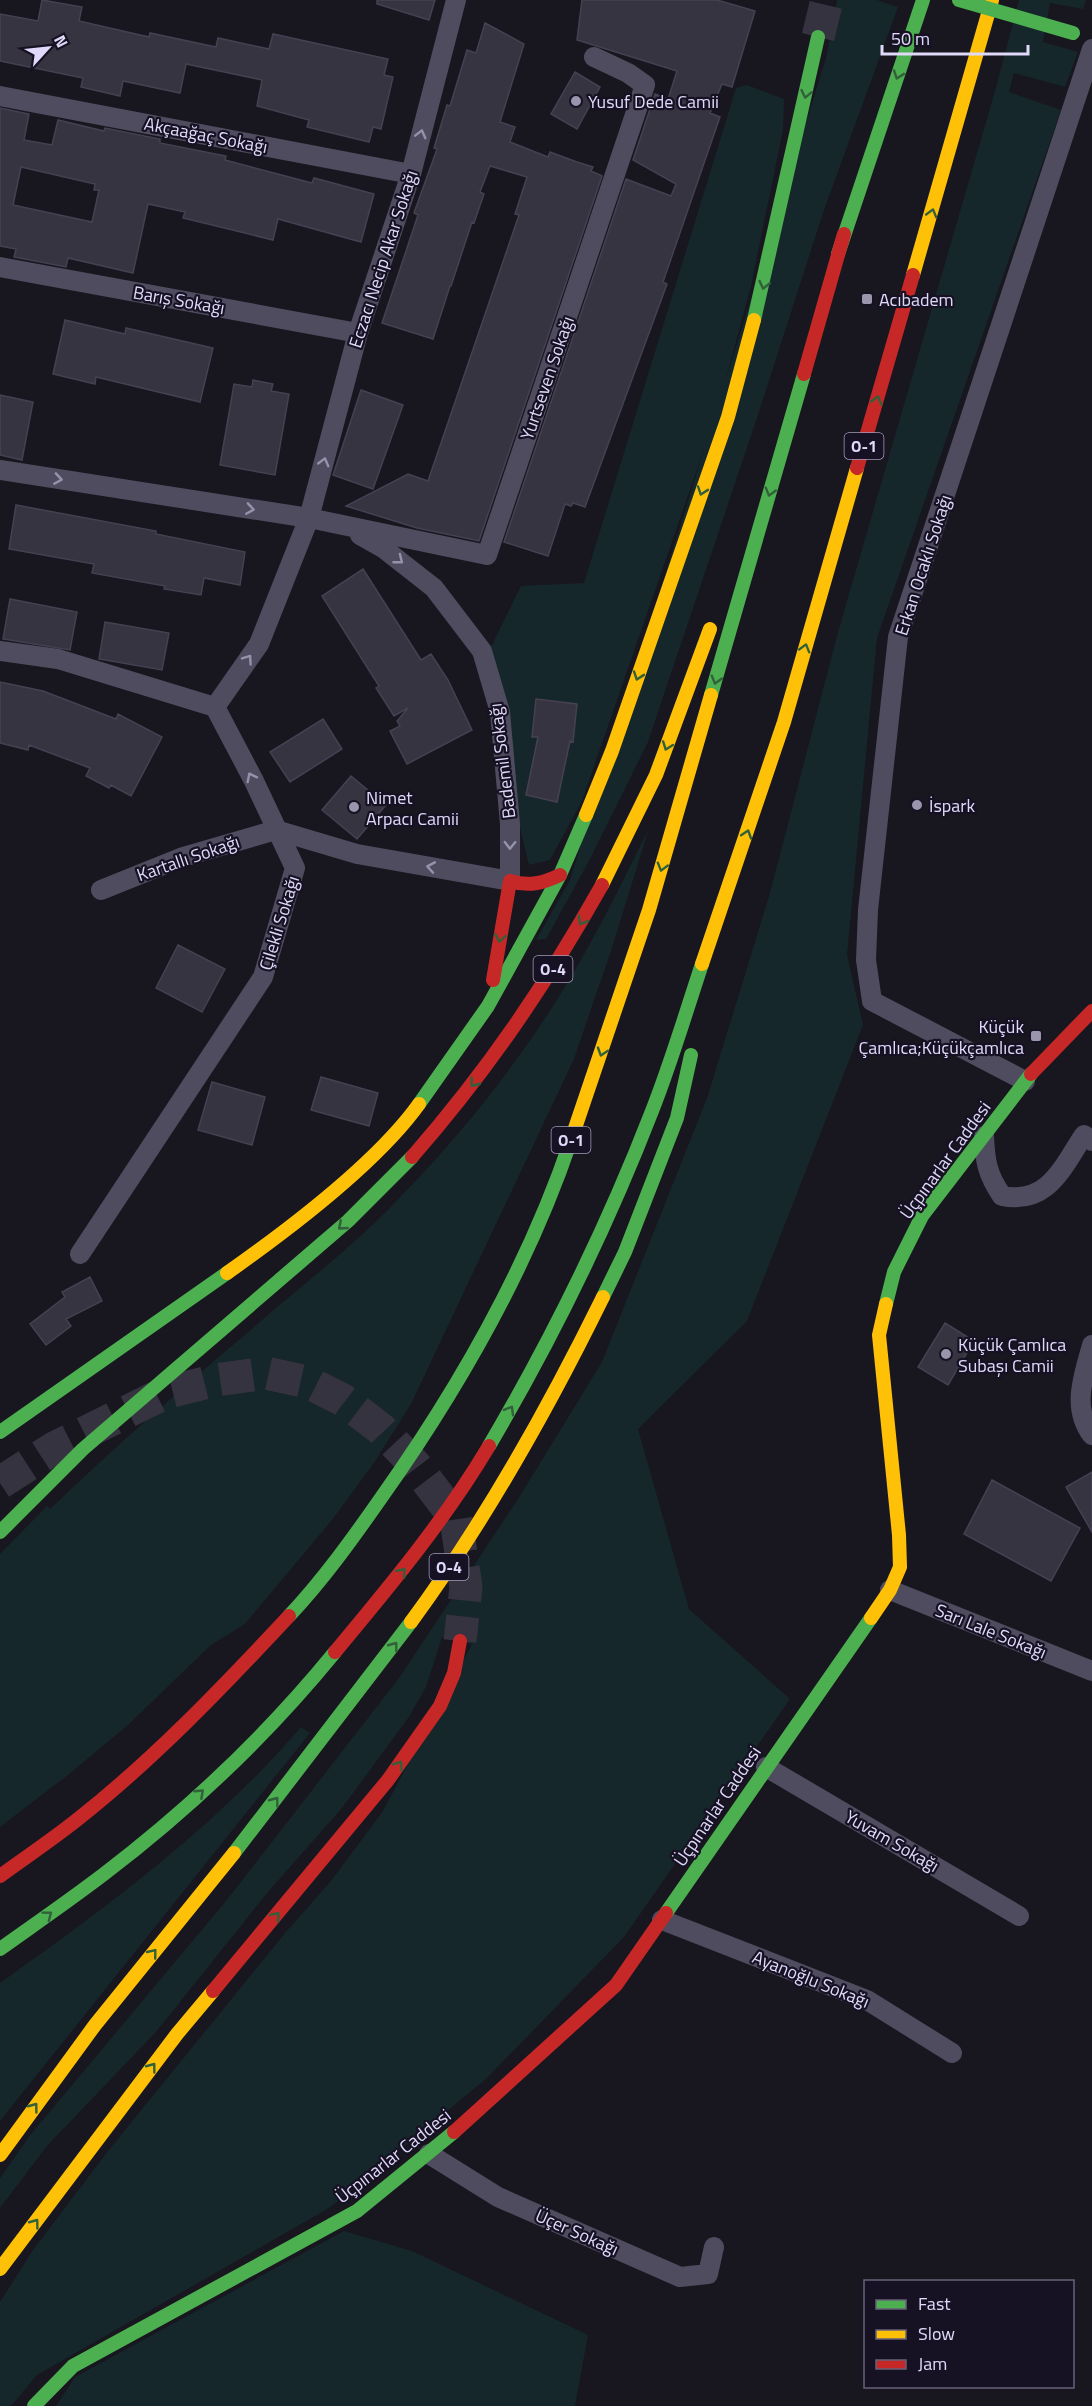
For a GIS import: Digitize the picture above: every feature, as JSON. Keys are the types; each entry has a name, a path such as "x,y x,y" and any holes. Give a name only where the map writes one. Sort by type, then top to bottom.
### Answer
{"main road":[{"name":"O-1","path":"0,1876 78,1819 150,1756 222,1688 293,1612 358,1531 423,1439 488,1326 529,1243 563,1163 649,910 844,234 923,0"},
{"path":"959,0 1073,33"},
{"name":"O-1","path":"0,1949 113,1866 193,1800 256,1739 329,1660 399,1575 473,1473 532,1372 595,1248 653,1109 729,890 784,722 992,0"},
{"path":"0,1432 232,1269 328,1195 369,1159 411,1115 488,1006 560,875 612,751 728,417 762,292 818,37"},
{"path":"736,557 844,234"},
{"name":"O-4","path":"0,1532 83,1449 348,1221 404,1166 456,1107 513,1030 551,973 605,879 656,775 717,612"},
{"path":"488,1006 510,881 524,887 545,882 560,875"},
{"path":"700,1016 729,890"},
{"name":"Üçpınarlar Caddesi","path":"34,2406 73,2366 357,2211 429,2154 616,1985 890,1590 900,1567 899,1535 879,1335 894,1272 922,1216 1024,1081 1092,1011"},
{"name":"O-4","path":"0,2155 95,2025 249,1835 413,1620 491,1506 564,1376 625,1252 677,1118 695,1038"},
{"path":"0,2269 177,2034 388,1780 440,1706 454,1673 460,1641"}],"street":[{"name":"Eczacı Necip Akar Sokağı","path":"215,707 259,644 309,518 358,333 411,174 456,0"},
{"name":"Erkan Ocaklı Sokağı","path":"1024,1081 872,1001 866,960 868,910 898,637 1092,50"},
{"name":"Yurtseven Sokağı","path":"309,518 487,555 645,85 628,73 594,57"},
{"name":"Akçaağaç Sokağı","path":"0,96 411,174"},
{"name":"Barış Sokağı","path":"0,267 358,333"},
{"path":"0,470 309,518"},
{"name":"Bademil Sokağı","path":"309,518 364,536 383,548 434,588 482,651 500,712 510,824 510,881"},
{"path":"0,651 58,659 215,707"},
{"name":"Çilekli Sokağı","path":"80,1254 262,977 295,868 254,781 215,707"},
{"path":"276,830 357,854 510,881"},
{"name":"Kartallı Sokağı","path":"101,890 183,857 276,830"},
{"path":"984,1136 984,1157 990,1178 1002,1196 1017,1198 1033,1196 1052,1183 1084,1135 1092,1141"},
{"path":"1092,1346 1079,1401 1081,1414 1092,1435"},
{"name":"Sarı Lale Sokağı","path":"890,1590 1092,1671"},
{"name":"Yuvam Sokağı","path":"766,1767 1019,1916"},
{"name":"Ayanoğlu Sokağı","path":"662,1920 867,2000 952,2053"},
{"name":"Üçer Sokağı","path":"429,2154 498,2197 681,2277 708,2274 714,2247"}],"shaded area":[{"path":"837,0 877,0 898,7 824,210 648,742 589,861 546,939 536,940 570,880 826,58"},
{"path":"1019,0 1086,0 1083,9 1050,3 1043,42 1078,52 1065,87 1014,73 1009,92 1061,110 877,638 847,955 863,1025 747,1321 638,1429 689,1609 790,1699 624,1937 486,2079 329,2208 37,2375 11,2406 0,2406 0,2302 33,2250 108,2151 285,1933 331,1881 383,1811 472,1644 442,1637 426,1687 409,1717 342,1808 268,1892 156,2032 47,2146 0,2208 0,2178 31,2134 226,1901 399,1678 518,1499 602,1362 707,1098 770,893 838,632 995,91"},
{"path":"747,85 784,99 783,130 751,286 717,412 582,801 550,860 529,865 481,667 521,586 584,583 736,88"},
{"path":"649,828 611,951 574,1059 411,1404 374,1463 332,1520 245,1624 211,1645 127,1726 0,1827 0,1554 47,1506 50,1509 176,1394 368,1229 447,1146 489,1096 546,1017 597,930"},
{"path":"301,1727 310,1733 0,2121 0,1983 120,1895 196,1832 268,1764"},
{"path":"344,2231 412,2251 588,2335 575,2406 56,2406 75,2377"}],"building":[{"path":"42,0 82,7 79,21 149,37 150,33 216,47 218,38 269,49 273,34 388,59 384,75 393,77 381,129 373,127 369,142 307,127 309,120 257,106 262,80 186,64 180,93 123,81 120,96 81,87 83,78 0,61 0,14 38,21"},
{"path":"377,0 435,0 429,20 377,4"},
{"path":"582,0 717,0 755,11 732,87 722,84 710,113 720,117 663,282 667,284 585,507 573,503 571,506 565,504 548,556 504,542 626,179 671,196 676,184 633,160 655,94 668,99 677,71 577,40"},
{"path":"485,23 524,44 500,122 515,127 510,142 548,157 550,152 593,167 591,171 602,176 479,541 417,528 346,506 408,474 428,481 519,215 515,214 527,177 490,166 480,192 484,194 474,223 472,222 433,339 382,323 418,215 414,213 437,149 434,148 447,105 450,106 467,50 476,53"},
{"name":"Yusuf Dede Camii","path":"575,72 600,87 577,129 551,114"},
{"path":"0,108 29,114 24,140 52,145 58,120 104,131 105,128 160,139 160,143 226,156 225,160 312,183 314,178 374,194 361,242 278,219 273,240 183,218 185,212 148,204 133,273 68,258 66,267 14,257 16,249 0,246","holes":["21,167 95,184 94,190 99,190 92,222 13,205"]},
{"path":"65,320 125,334 126,328 213,348 200,402 96,377 95,384 53,374"},
{"path":"253,380 273,384 271,391 289,394 275,475 220,465 234,384 252,387"},
{"path":"361,390 403,405 373,489 333,475"},
{"path":"0,395 33,402 22,460 0,455"},
{"path":"16,505 156,531 156,534 245,552 240,585 204,578 201,595 92,573 94,564 9,549"},
{"path":"363,569 421,660 431,654 448,680 472,730 407,764 390,731 400,726 397,721 408,708 394,716 376,688 379,686 322,596"},
{"path":"10,599 77,612 70,650 3,639"},
{"path":"105,622 169,633 162,670 99,659"},
{"path":"0,682 43,691 116,719 118,714 162,737 131,796 111,785 109,788 86,776 90,768 29,745 28,750 0,743"},
{"path":"536,699 577,704 573,742 570,741 557,802 526,795 538,737 532,737"},
{"path":"323,719 342,749 290,782 270,752"},
{"name":"Nimet Arpacı Camii","path":"351,776 386,805 357,839 322,810"},
{"path":"178,945 225,969 202,1012 156,988"},
{"path":"321,1077 378,1093 369,1126 311,1110"},
{"path":"212,1082 265,1097 252,1145 198,1130"},
{"path":"90,1277 102,1301 66,1319 71,1326 46,1345 30,1324 65,1297 62,1292"},
{"name":"Küçük Çamlıca Subaşı Camii","path":"945,1323 974,1341 948,1385 918,1367"},
{"path":"1092,1472 1092,1532 1066,1487"},
{"path":"992,1480 1080,1528 1051,1581 964,1534"}],"tunnel":[{"path":"818,37 827,0"},
{"path":"0,1483 54,1448 165,1393 216,1380 266,1373 307,1382 343,1400 381,1429 415,1465 456,1519 466,1587 460,1641"}],"traffic: fast":[{"path":"838,254 923,0"},
{"path":"959,0 1073,33"},
{"path":"754,320 818,37"},
{"path":"711,695 804,374"},
{"path":"419,1104 488,1006 560,875 586,815"},
{"path":"489,1446 535,1365 597,1240 659,1093 702,964"},
{"path":"603,1297 625,1252 677,1118 691,1055"},
{"path":"886,1304 894,1272 922,1216 1031,1074"},
{"path":"289,1616 349,1543 438,1414 513,1280 554,1187 571,1140"},
{"path":"0,1532 83,1449 348,1221 412,1157"},
{"path":"0,1432 227,1273"},
{"path":"666,1913 871,1618"},
{"path":"234,1853 411,1622"},
{"path":"0,1949 104,1874 166,1824 255,1741 335,1652"},
{"path":"34,2406 73,2366 357,2211 454,2132"}],"traffic: slow":[{"path":"913,275 992,0"},
{"path":"586,815 612,751 728,417 754,320"},
{"path":"702,964 784,722 857,468"},
{"path":"602,885 656,775 710,629"},
{"path":"571,1140 649,910 711,695"},
{"path":"227,1273 277,1237 355,1173 401,1127 419,1104"},
{"path":"411,1622 465,1544 514,1464 560,1382 603,1297"},
{"path":"871,1618 890,1590 900,1567 899,1535 879,1335 886,1304"},
{"path":"0,2155 95,2025 234,1853"},
{"path":"0,2269 177,2034 213,1991"}],"traffic: jam":[{"path":"804,374 844,234"},
{"path":"857,468 913,275"},
{"path":"493,980 510,881 523,884 536,883 560,875"},
{"path":"412,1157 466,1092 514,1026 559,958 602,885"},
{"path":"1031,1074 1092,1011"},
{"path":"335,1652 435,1526 489,1446"},
{"path":"0,1876 69,1826 134,1772 213,1696 289,1616"},
{"path":"213,1991 388,1780 440,1706 454,1673 460,1641"},
{"path":"454,2132 616,1985 666,1913"}],"place":[{"name":"Yusuf Dede Camii","path":"576,101"},
{"name":"Acıbadem","path":"867,299"},
{"name":"İspark","path":"917,805"},
{"name":"Nimet Arpacı Camii","path":"354,807"},
{"name":"Küçük Çamlıca;Küçükçamlıca","path":"1036,1036"},
{"name":"Küçük Çamlıca Subaşı Camii","path":"946,1354"}]}
